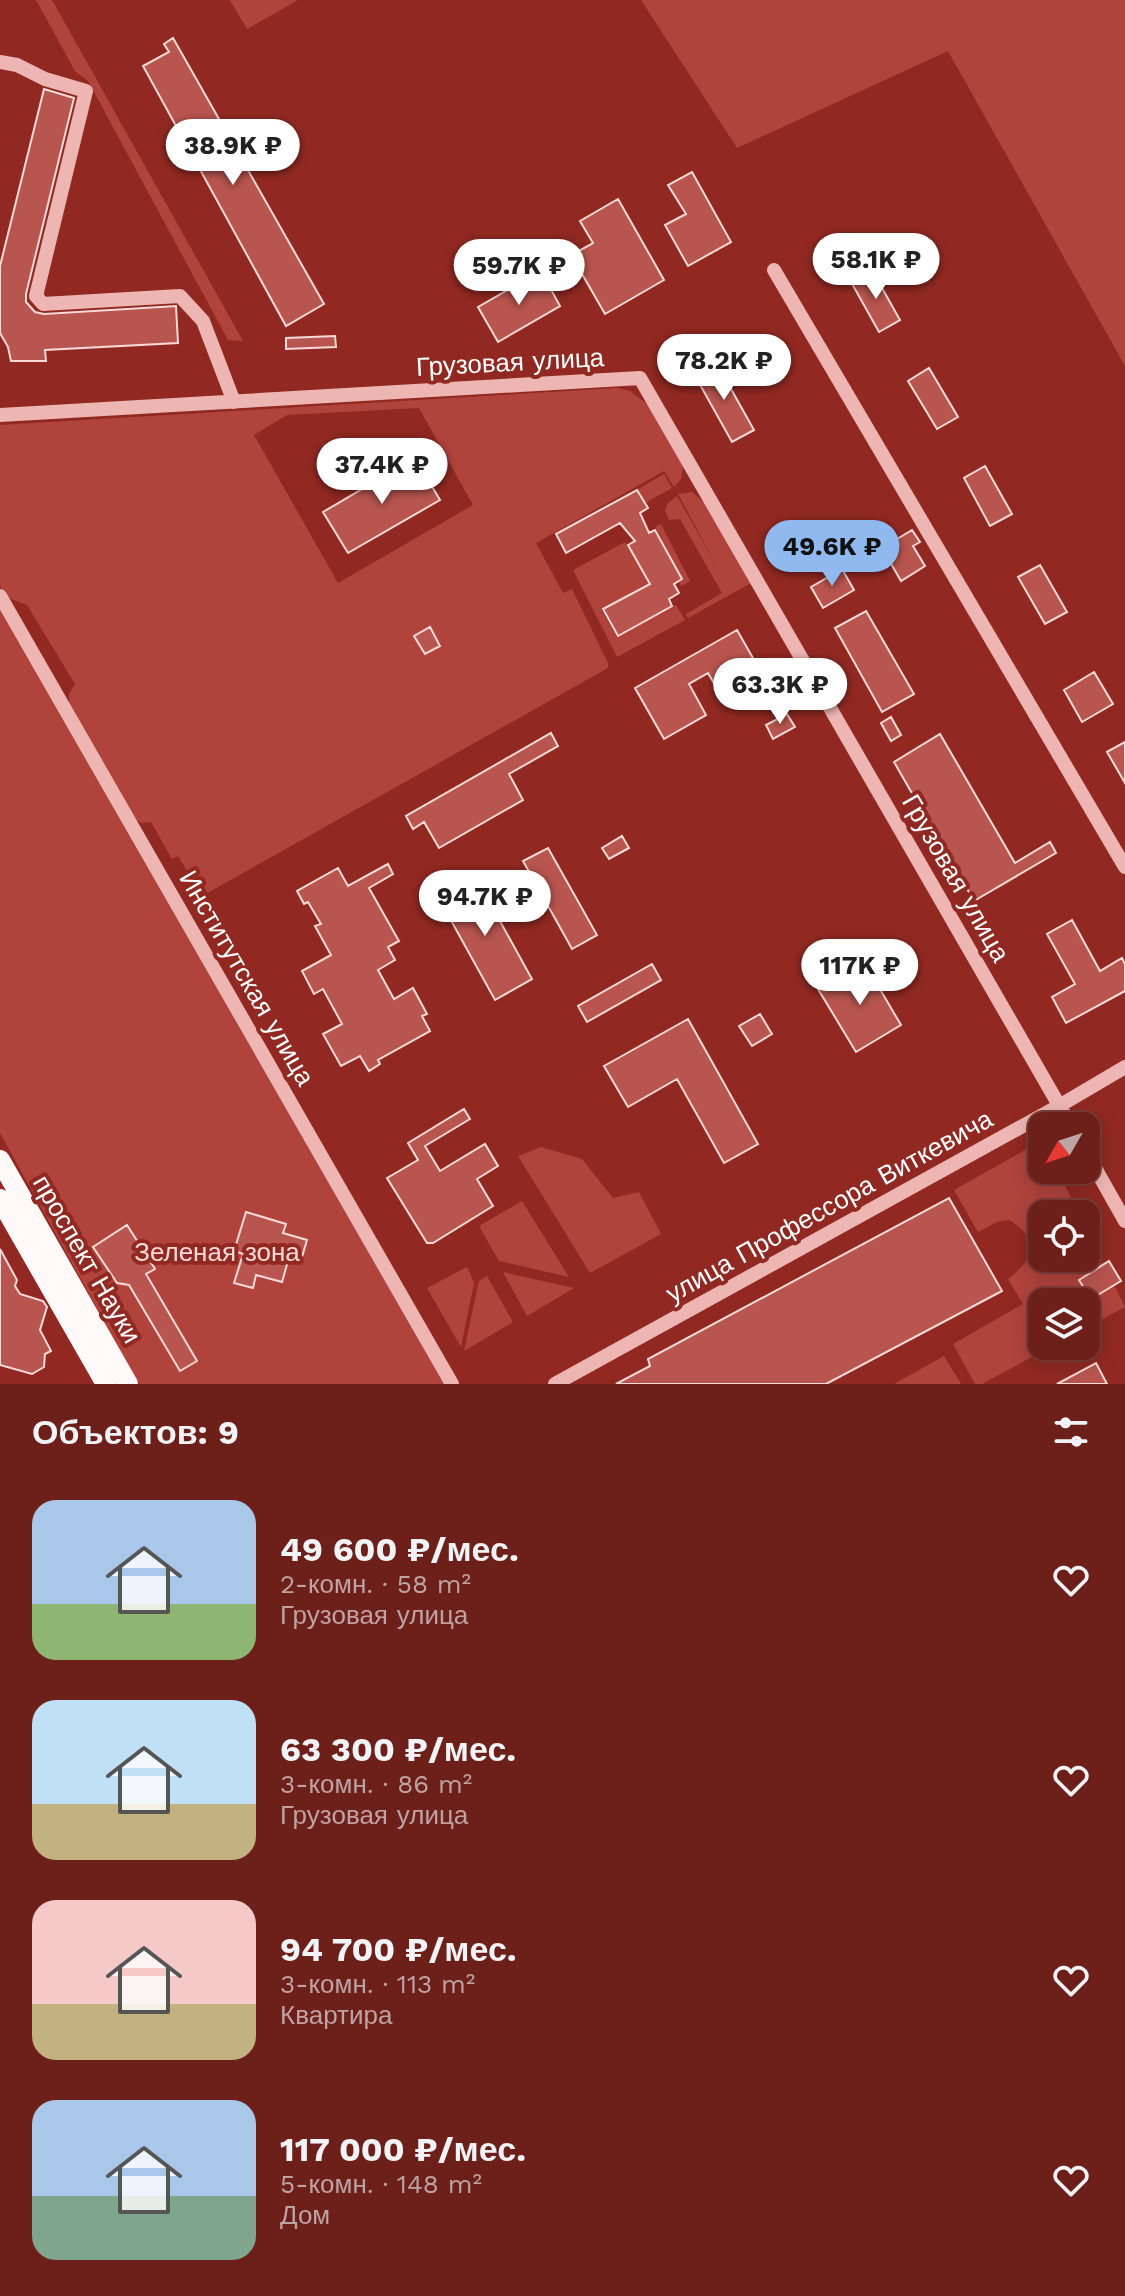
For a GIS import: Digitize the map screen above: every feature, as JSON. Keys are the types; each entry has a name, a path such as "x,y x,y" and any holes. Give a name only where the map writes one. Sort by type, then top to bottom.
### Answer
{"main road":[{"name":"проспект Науки","path":"0,1160 128,1384"},
{"name":"проспект Науки","path":"0,1199 106,1384"}],"street":[{"path":"0,62 18,60 45,79 86,91 36,296 43,304 180,296 203,321 234,402"},
{"path":"774,270 1125,867"},
{"name":"Грузовая улица","path":"0,415 640,378 1063,1112"},
{"name":"Институтская улица","path":"0,596 452,1384"},
{"name":"улица Профессора Виткевича","path":"555,1384 1125,1067"},
{"path":"1100,1177 1125,1221"}],"green space":[{"path":"36,0 52,0 243,341 228,340 88,81 75,71"},
{"path":"230,0 298,0 247,29"},
{"path":"641,0 1125,0 1125,366 948,51 737,148"},
{"path":"617,388 630,391 651,407 683,467 681,479 674,487 664,471 536,543 563,593 572,589 608,668 202,896 178,856 172,859 151,822 142,823 132,817 69,704 69,694 75,684 27,605 6,597 0,586 0,425","holes":["419,408 473,505 338,583 254,435 287,415"]},
{"path":"664,474 672,488 645,503 638,489"},
{"path":"692,492 708,506 753,582 688,618 686,614 722,593 680,519 669,520 665,510 677,496 719,570 678,494"},
{"path":"661,524 690,581 681,586 679,582 683,579 655,527"},
{"path":"625,542 649,583 601,609 617,637 676,605 685,620 617,657 573,570"},
{"name":"Зеленая зона","path":"0,611 444,1384 140,1384 136,1379 0,1133"},
{"path":"541,1147 582,1159 613,1198 639,1192 661,1234 590,1273 518,1156"},
{"path":"1028,1148 1028,1184 1064,1184 1072,1200 1028,1200 1028,1238 1010,1220 997,1222 978,1232 954,1190"},
{"path":"522,1201 569,1277 499,1261 479,1226"},
{"path":"1028,1258 1028,1272 1092,1272 1079,1280 1084,1288 1028,1288 1028,1359 982,1384 975,1384 953,1344 1023,1304 1008,1279"},
{"path":"467,1267 474,1283 461,1347 427,1288"},
{"path":"503,1272 574,1288 527,1316"},
{"path":"487,1276 513,1322 464,1351 479,1281"},
{"path":"1114,1285 1125,1307 1100,1320 1100,1294"},
{"path":"944,1356 961,1384 894,1384"}],"building":[{"path":"173,38 324,304 286,326 143,66 169,52 164,44"},
{"path":"44,89 74,98 26,302 35,312 44,314 176,306 178,343 45,350 46,361 11,361 0,333 0,266"},
{"path":"692,172 731,242 688,266 665,225 686,214 668,185"},
{"path":"618,199 664,280 605,314 582,274 577,277 566,258 593,243 580,221"},
{"path":"872,270 900,320 879,332 851,282"},
{"path":"541,271 560,306 498,342 478,307"},
{"path":"335,336 336,347 286,349 286,338"},
{"path":"716,362 754,430 732,442 694,374"},
{"path":"929,368 958,417 937,429 908,381"},
{"path":"415,458 440,500 348,553 323,512"},
{"path":"985,466 1012,514 990,526 964,478"},
{"path":"637,490 648,508 640,513 649,533 655,530 682,579 674,584 679,593 669,599 672,606 618,636 603,609 650,584 628,545 635,541 620,523 566,553 556,534"},
{"path":"912,530 920,542 913,546 925,566 901,581 882,548"},
{"path":"1040,565 1067,612 1045,624 1018,577"},
{"path":"842,569 854,590 823,608 811,587"},
{"path":"866,611 914,694 882,712 835,628"},
{"path":"430,627 440,646 425,654 414,636"},
{"path":"737,630 766,681 726,704 708,673 689,684 706,715 664,739 635,688"},
{"path":"1094,672 1113,704 1082,722 1064,690"},
{"path":"787,714 795,727 773,739 766,725"},
{"path":"891,717 901,735 891,741 881,723"},
{"path":"551,733 558,746 509,774 523,800 439,848 424,822 413,829 406,816"},
{"path":"940,734 1015,863 1050,842 1056,853 974,901 894,762"},
{"path":"1125,742 1125,783 1107,752"},
{"path":"622,836 629,848 609,859 602,848"},
{"path":"548,848 597,935 572,949 523,861"},
{"path":"388,864 393,874 369,888 399,941 388,947 395,960 378,970 394,999 413,988 427,1014 422,1016 430,1031 378,1060 380,1064 369,1071 360,1056 341,1066 323,1034 342,1024 323,989 314,994 302,971 331,955 315,926 321,924 308,902 304,904 297,891 338,868 348,886"},
{"path":"475,876 532,979 495,1000 438,897"},
{"path":"1072,920 1100,971 1122,958 1125,964 1125,991 1066,1023 1052,997 1075,984 1047,934"},
{"path":"864,962 901,1025 856,1052 818,989"},
{"path":"652,964 661,980 587,1022 578,1006"},
{"path":"760,1014 772,1034 752,1046 739,1026"},
{"path":"688,1019 758,1144 724,1163 677,1079 628,1107 604,1066"},
{"path":"464,1109 470,1119 425,1146 440,1171 485,1144 498,1166 477,1179 493,1206 433,1243 427,1243 387,1178 418,1160 408,1143"},
{"path":"949,1198 1002,1291 826,1384 616,1384 650,1366 648,1359"},
{"path":"246,1212 286,1224 283,1233 307,1240 302,1257 290,1254 282,1282 256,1275 253,1288 234,1283 243,1254 234,1251"},
{"path":"127,1225 155,1269 146,1274 197,1361 180,1371 129,1285 117,1283 93,1247"},
{"path":"0,1249 17,1280 15,1286 20,1294 43,1301 47,1307 40,1330 51,1351 45,1354 44,1367 32,1374 0,1365"},
{"path":"1109,1261 1121,1281 1100,1294 1100,1288 1084,1288 1079,1280 1092,1272 1100,1272 1100,1267"},
{"path":"1096,1363 1107,1384 1057,1384"}]}
